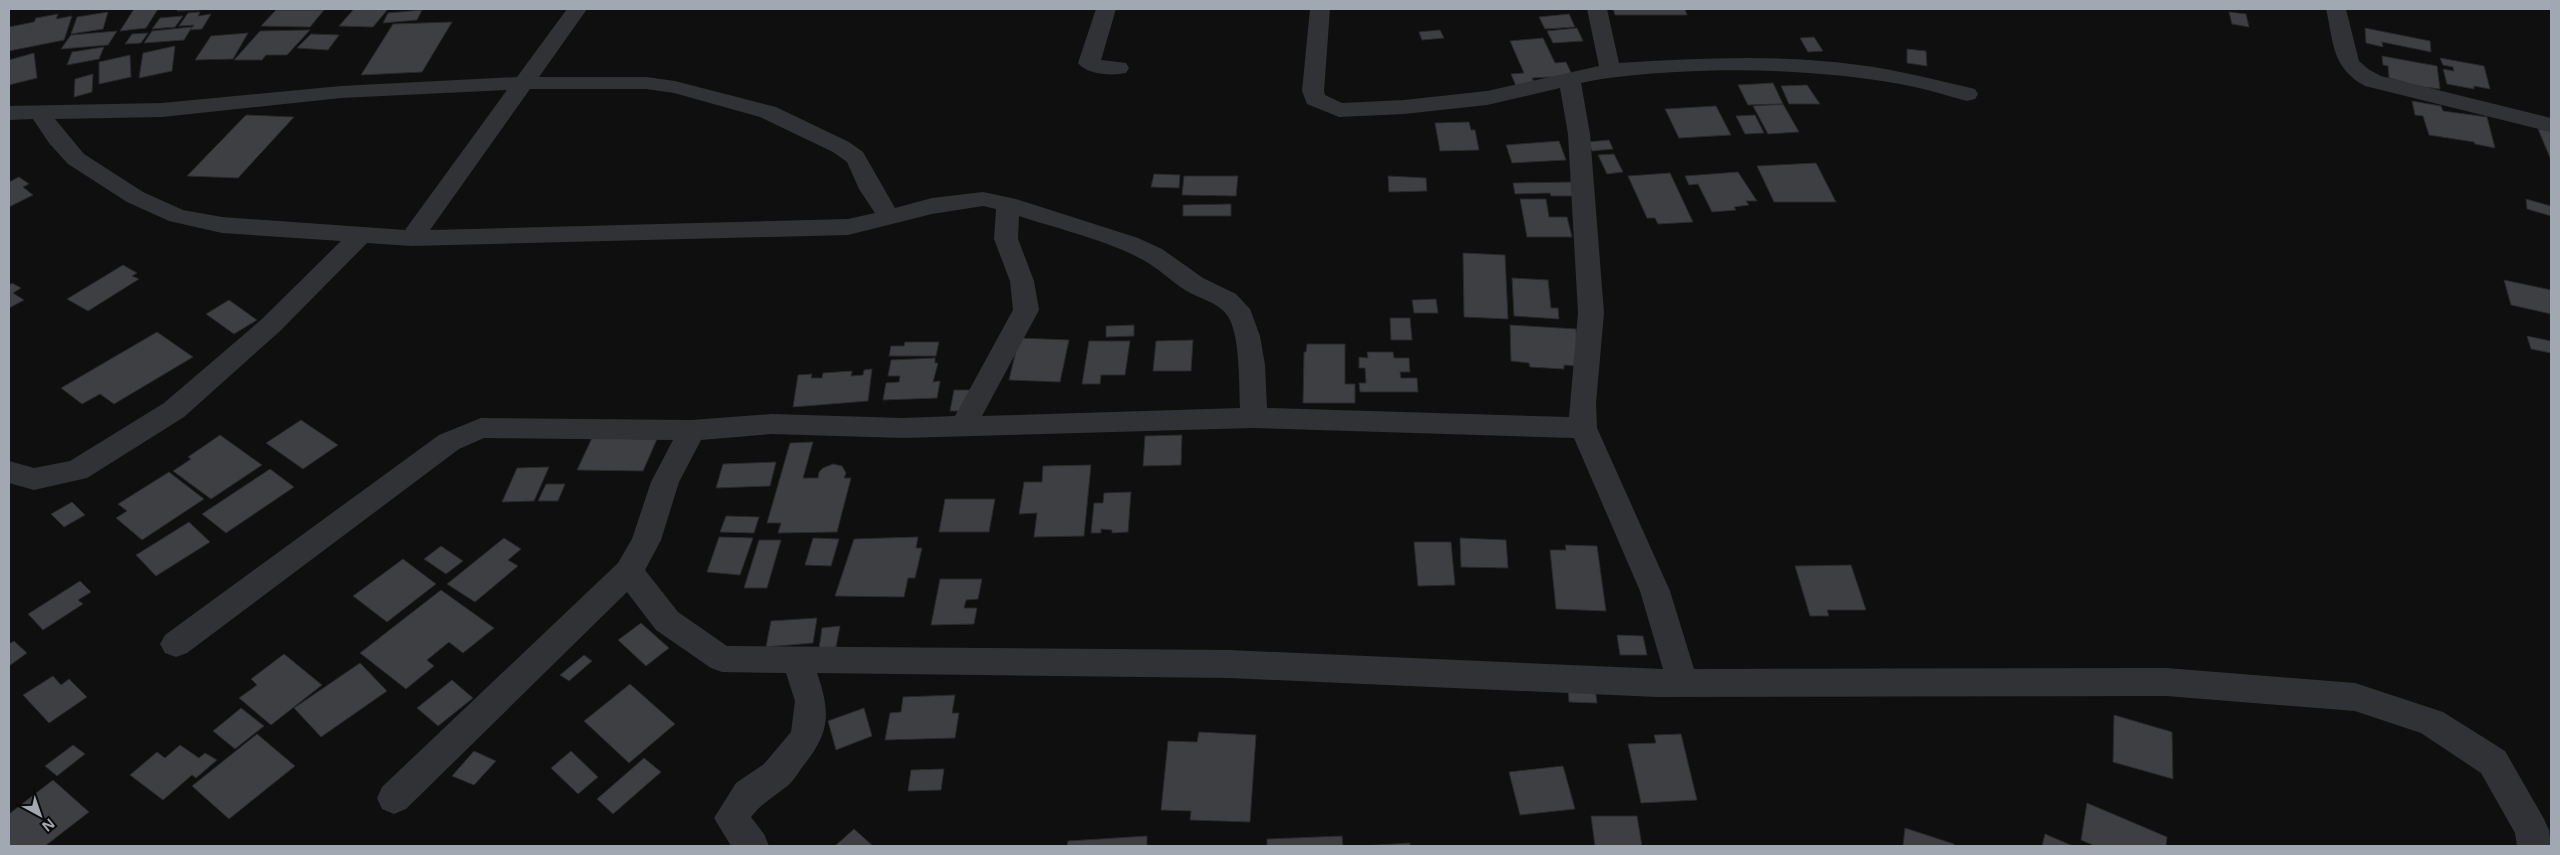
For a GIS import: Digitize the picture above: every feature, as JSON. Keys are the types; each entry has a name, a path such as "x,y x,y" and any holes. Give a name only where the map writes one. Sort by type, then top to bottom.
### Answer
{"street":[{"path":"412,238 525,83 576,9"},
{"path":"1106,9 1089,63 1118,68"},
{"path":"1320,9 1313,91 1315,99 1339,110 1404,107 1487,98 1570,81 1610,70 1712,64 1781,64 1893,76 1967,94"},
{"path":"1597,9 1610,70"},
{"path":"2336,9 2349,63 2360,74 2373,81 2551,125"},
{"path":"1570,81 1579,134 1591,313 1582,403 1583,428 1655,591 1667,626 1682,683"},
{"path":"9,113 40,114 162,110 341,92 525,83 646,83 675,87 768,112 841,147 855,157 864,171 871,189 889,216"},
{"path":"40,114 57,138 76,159 135,197 177,216 222,225 412,238 848,227 867,224 889,216 932,206 983,199 1008,204 1129,244 1153,255 1194,284 1227,300 1241,315 1248,336 1252,365 1254,418"},
{"path":"963,426 1026,310 1022,281 1006,239 1008,204"},
{"path":"9,472 34,479 78,470 174,410 271,325 362,234"},
{"path":"176,644 449,442 468,432 481,428 692,430 772,424 855,427 963,426 1254,418 1583,428"},
{"path":"394,798 630,572 646,540 665,482 692,430"},
{"path":"630,572 667,620 722,660 1229,664 1682,683 2166,682 2354,697 2431,722 2493,762 2532,830 2534,846"},
{"path":"752,846 731,818 748,794 776,775 807,737 811,701 797,660"}],"building":[{"path":"134,9 158,9 146,28 120,31"},
{"path":"179,9 216,9 177,11"},
{"path":"354,9 388,9 373,27 339,26"},
{"path":"1613,9 1685,9 1687,15 1615,15"},
{"path":"276,10 324,10 310,27 261,26"},
{"path":"422,10 417,20 383,23 388,13"},
{"path":"108,12 103,29 71,34 77,17"},
{"path":"200,12 198,16 211,14 202,29 190,30 194,25 179,26 188,13"},
{"path":"2229,12 2246,14 2249,27 2232,24"},
{"path":"58,14 56,19 72,16 64,40 9,51 9,27 34,22 36,18"},
{"path":"1569,14 1575,27 1545,29 1539,17"},
{"path":"183,16 175,27 152,29 160,18"},
{"path":"452,22 422,72 361,75 393,24"},
{"path":"192,27 184,40 144,43 152,31"},
{"path":"1577,28 1583,41 1553,43 1547,31"},
{"path":"2365,28 2430,41 2431,52 2382,42 2383,47 2366,43"},
{"path":"310,30 287,55 266,55 262,60 234,60 260,31"},
{"path":"1440,30 1444,38 1422,40 1419,32"},
{"path":"117,31 108,45 61,49 71,35"},
{"path":"148,33 141,43 125,44 132,34"},
{"path":"248,33 233,59 195,60 211,36"},
{"path":"311,34 339,35 328,50 297,48"},
{"path":"1814,37 1823,51 1808,52 1800,38"},
{"path":"1543,38 1555,63 1566,62 1574,79 1553,81 1551,77 1532,78 1535,84 1516,86 1511,74 1524,73 1510,41"},
{"path":"175,46 172,71 139,78 143,53"},
{"path":"104,47 99,59 67,65 72,52"},
{"path":"1907,49 1926,51 1927,66 1907,63"},
{"path":"34,53 37,78 9,85 9,60"},
{"path":"130,55 131,77 99,84 99,62"},
{"path":"2382,56 2437,66 2440,89 2405,85 2404,82 2389,78 2388,66 2383,65"},
{"path":"2440,58 2484,66 2490,89 2474,86 2474,89 2447,84 2443,69 2454,71 2453,67 2443,65"},
{"path":"93,74 92,92 74,97 75,79"},
{"path":"1773,83 1783,104 1748,105 1738,85"},
{"path":"1807,85 1820,104 1789,104 1781,86"},
{"path":"2412,101 2441,106 2443,111 2487,117 2495,148 2475,144 2474,142 2429,135 2423,116 2415,115"},
{"path":"1783,104 1799,132 1768,134 1753,106"},
{"path":"1716,106 1731,135 1679,138 1665,109"},
{"path":"246,115 294,117 238,178 187,176"},
{"path":"1755,115 1764,133 1745,134 1736,116"},
{"path":"1469,122 1471,130 1475,130 1479,150 1440,151 1435,123"},
{"path":"2538,129 2551,131 2551,160"},
{"path":"1609,140 1613,149 1592,151 1588,142"},
{"path":"1559,141 1566,160 1512,163 1506,145"},
{"path":"1614,154 1623,172 1607,174 1598,155"},
{"path":"1816,163 1836,202 1774,202 1757,166"},
{"path":"1738,172 1757,201 1746,201 1749,205 1734,207 1736,210 1712,212 1698,184 1689,185 1685,176"},
{"path":"1670,173 1693,222 1658,224 1655,218 1647,218 1628,176"},
{"path":"1154,174 1180,175 1179,188 1151,187"},
{"path":"1184,176 1238,176 1236,196 1182,195"},
{"path":"1388,176 1426,178 1427,191 1389,192"},
{"path":"19,177 29,184 23,187 33,195 9,207 9,182"},
{"path":"1573,182 1575,196 1551,196 1550,193 1515,194 1513,183"},
{"path":"1520,199 1546,199 1549,217 1567,217 1572,237 1527,237"},
{"path":"2526,199 2551,206 2551,216 2527,209"},
{"path":"1231,204 1231,216 1183,216 1183,205"},
{"path":"1463,253 1505,255 1508,319 1464,317"},
{"path":"123,265 137,273 132,276 139,279 88,311 67,299"},
{"path":"1512,278 1548,280 1551,308 1558,308 1559,319 1514,316"},
{"path":"2504,280 2551,290 2551,314 2511,305"},
{"path":"12,283 21,288 13,293 24,300 9,308 9,285"},
{"path":"1436,299 1438,313 1414,313 1412,300"},
{"path":"229,300 257,320 234,334 206,314"},
{"path":"1390,318 1410,318 1412,340 1391,340"},
{"path":"1134,325 1134,336 1106,337 1106,326"},
{"path":"1510,325 1576,329 1578,366 1564,365 1564,369 1530,367 1529,363 1511,361"},
{"path":"157,332 193,357 114,404 100,394 82,404 61,388"},
{"path":"2527,336 2551,341 2551,353 2531,349"},
{"path":"1019,338 1069,340 1060,382 1009,380"},
{"path":"1193,340 1191,371 1153,371 1156,341"},
{"path":"1089,341 1130,341 1125,375 1101,375 1100,384 1082,384"},
{"path":"905,342 939,342 936,356 889,356 891,346 904,346"},
{"path":"1307,344 1345,344 1345,384 1355,384 1355,403 1303,403 1304,352 1306,352"},
{"path":"1367,352 1393,352 1394,358 1409,358 1410,372 1400,372 1401,378 1417,378 1418,392 1360,392 1359,383 1366,383 1365,368 1359,368 1359,357 1368,358"},
{"path":"935,358 935,363 938,363 933,382 940,381 937,398 883,400 886,383 899,382 900,376 888,376 891,360"},
{"path":"872,369 868,401 793,407 798,375 812,374 811,378 822,378 823,373 852,371 851,376 863,375 864,370"},
{"path":"954,390 973,390 969,411 950,411"},
{"path":"301,420 338,445 303,469 266,443"},
{"path":"220,435 262,465 211,499 173,471 191,459 188,457"},
{"path":"1182,435 1181,465 1143,466 1145,436"},
{"path":"592,438 657,439 643,471 577,470"},
{"path":"813,442 803,478 818,478 819,472 823,468 833,464 842,466 846,473 844,478 851,478 837,532 778,533 781,523 767,523 790,443"},
{"path":"776,462 770,486 716,488 723,464"},
{"path":"1091,465 1084,536 1034,537 1037,513 1019,514 1024,482 1042,482 1043,466"},
{"path":"549,467 534,501 502,502 517,468"},
{"path":"270,469 294,487 226,533 202,514"},
{"path":"169,472 204,499 142,540 116,518 127,511 118,504"},
{"path":"546,484 565,484 558,501 538,501"},
{"path":"1131,492 1128,532 1112,533 1112,530 1101,529 1101,533 1091,533 1094,503 1103,503 1104,493"},
{"path":"945,499 995,499 989,532 939,532"},
{"path":"72,502 85,515 64,527 51,514"},
{"path":"726,516 759,517 754,533 720,532"},
{"path":"189,522 210,542 156,576 136,555"},
{"path":"719,537 753,538 740,575 707,572"},
{"path":"918,537 916,548 922,548 915,578 908,578 904,597 835,596 854,539"},
{"path":"504,538 521,549 508,560 518,566 475,602 447,584"},
{"path":"813,538 839,539 831,566 805,565"},
{"path":"1460,538 1506,540 1508,568 1461,567"},
{"path":"759,540 781,540 767,588 744,588"},
{"path":"1414,542 1451,542 1455,585 1418,586"},
{"path":"1565,545 1597,546 1606,611 1556,609 1550,550 1566,550"},
{"path":"441,546 463,561 446,574 424,559"},
{"path":"403,559 436,584 387,622 353,596"},
{"path":"1851,565 1866,610 1827,610 1829,616 1810,616 1795,566"},
{"path":"940,579 982,579 978,599 966,600 964,608 977,608 974,624 931,625"},
{"path":"80,581 91,592 78,600 83,604 43,630 28,614"},
{"path":"441,590 494,628 463,653 449,642 427,660 434,666 406,689 360,653"},
{"path":"817,618 813,643 766,647 771,621"},
{"path":"641,623 669,648 646,666 618,640"},
{"path":"840,626 836,647 819,649 822,628"},
{"path":"1617,635 1643,636 1647,655 1620,655"},
{"path":"14,641 27,653 9,666 9,644"},
{"path":"284,654 322,685 271,725 239,698 257,685 251,679"},
{"path":"584,655 592,661 569,681 560,675"},
{"path":"360,663 387,691 321,737 294,708"},
{"path":"53,676 61,685 69,679 87,697 49,723 23,695"},
{"path":"452,680 473,698 438,726 417,708"},
{"path":"630,684 675,724 629,763 584,721"},
{"path":"1568,687 1595,688 1597,703 1569,702"},
{"path":"955,695 952,713 959,713 955,738 885,740 890,713 901,712 903,697"},
{"path":"241,708 264,726 235,749 213,731"},
{"path":"864,708 872,736 836,750 828,721"},
{"path":"2114,715 2172,732 2173,779 2113,762"},
{"path":"1199,732 1256,735 1250,822 1190,820 1191,811 1161,810 1168,741 1197,742"},
{"path":"257,734 295,766 229,819 192,786"},
{"path":"1681,734 1697,800 1641,803 1628,744 1656,743 1654,735"},
{"path":"73,745 85,754 57,776 45,766"},
{"path":"180,745 199,758 205,753 217,760 196,778 192,775 163,800 130,775 157,752 165,758"},
{"path":"474,751 496,761 474,785 452,776"},
{"path":"571,751 598,777 578,794 551,768"},
{"path":"644,758 661,772 613,814 597,799"},
{"path":"1563,766 1575,809 1520,815 1509,772"},
{"path":"944,769 941,790 908,791 911,770"},
{"path":"53,780 89,812 45,846 9,846 9,814"},
{"path":"2087,803 2167,837 2166,846 2095,846 2081,840"},
{"path":"1591,816 1637,816 1642,846 1595,846"},
{"path":"1905,828 1954,844 1954,846 1903,846"},
{"path":"854,829 873,846 835,846"},
{"path":"2045,834 2073,846 2042,846"},
{"path":"1147,836 1147,846 1067,846 1068,841"},
{"path":"1342,836 1343,846 1267,846 1267,839"},
{"path":"1410,843 1410,846 1362,846"}]}
